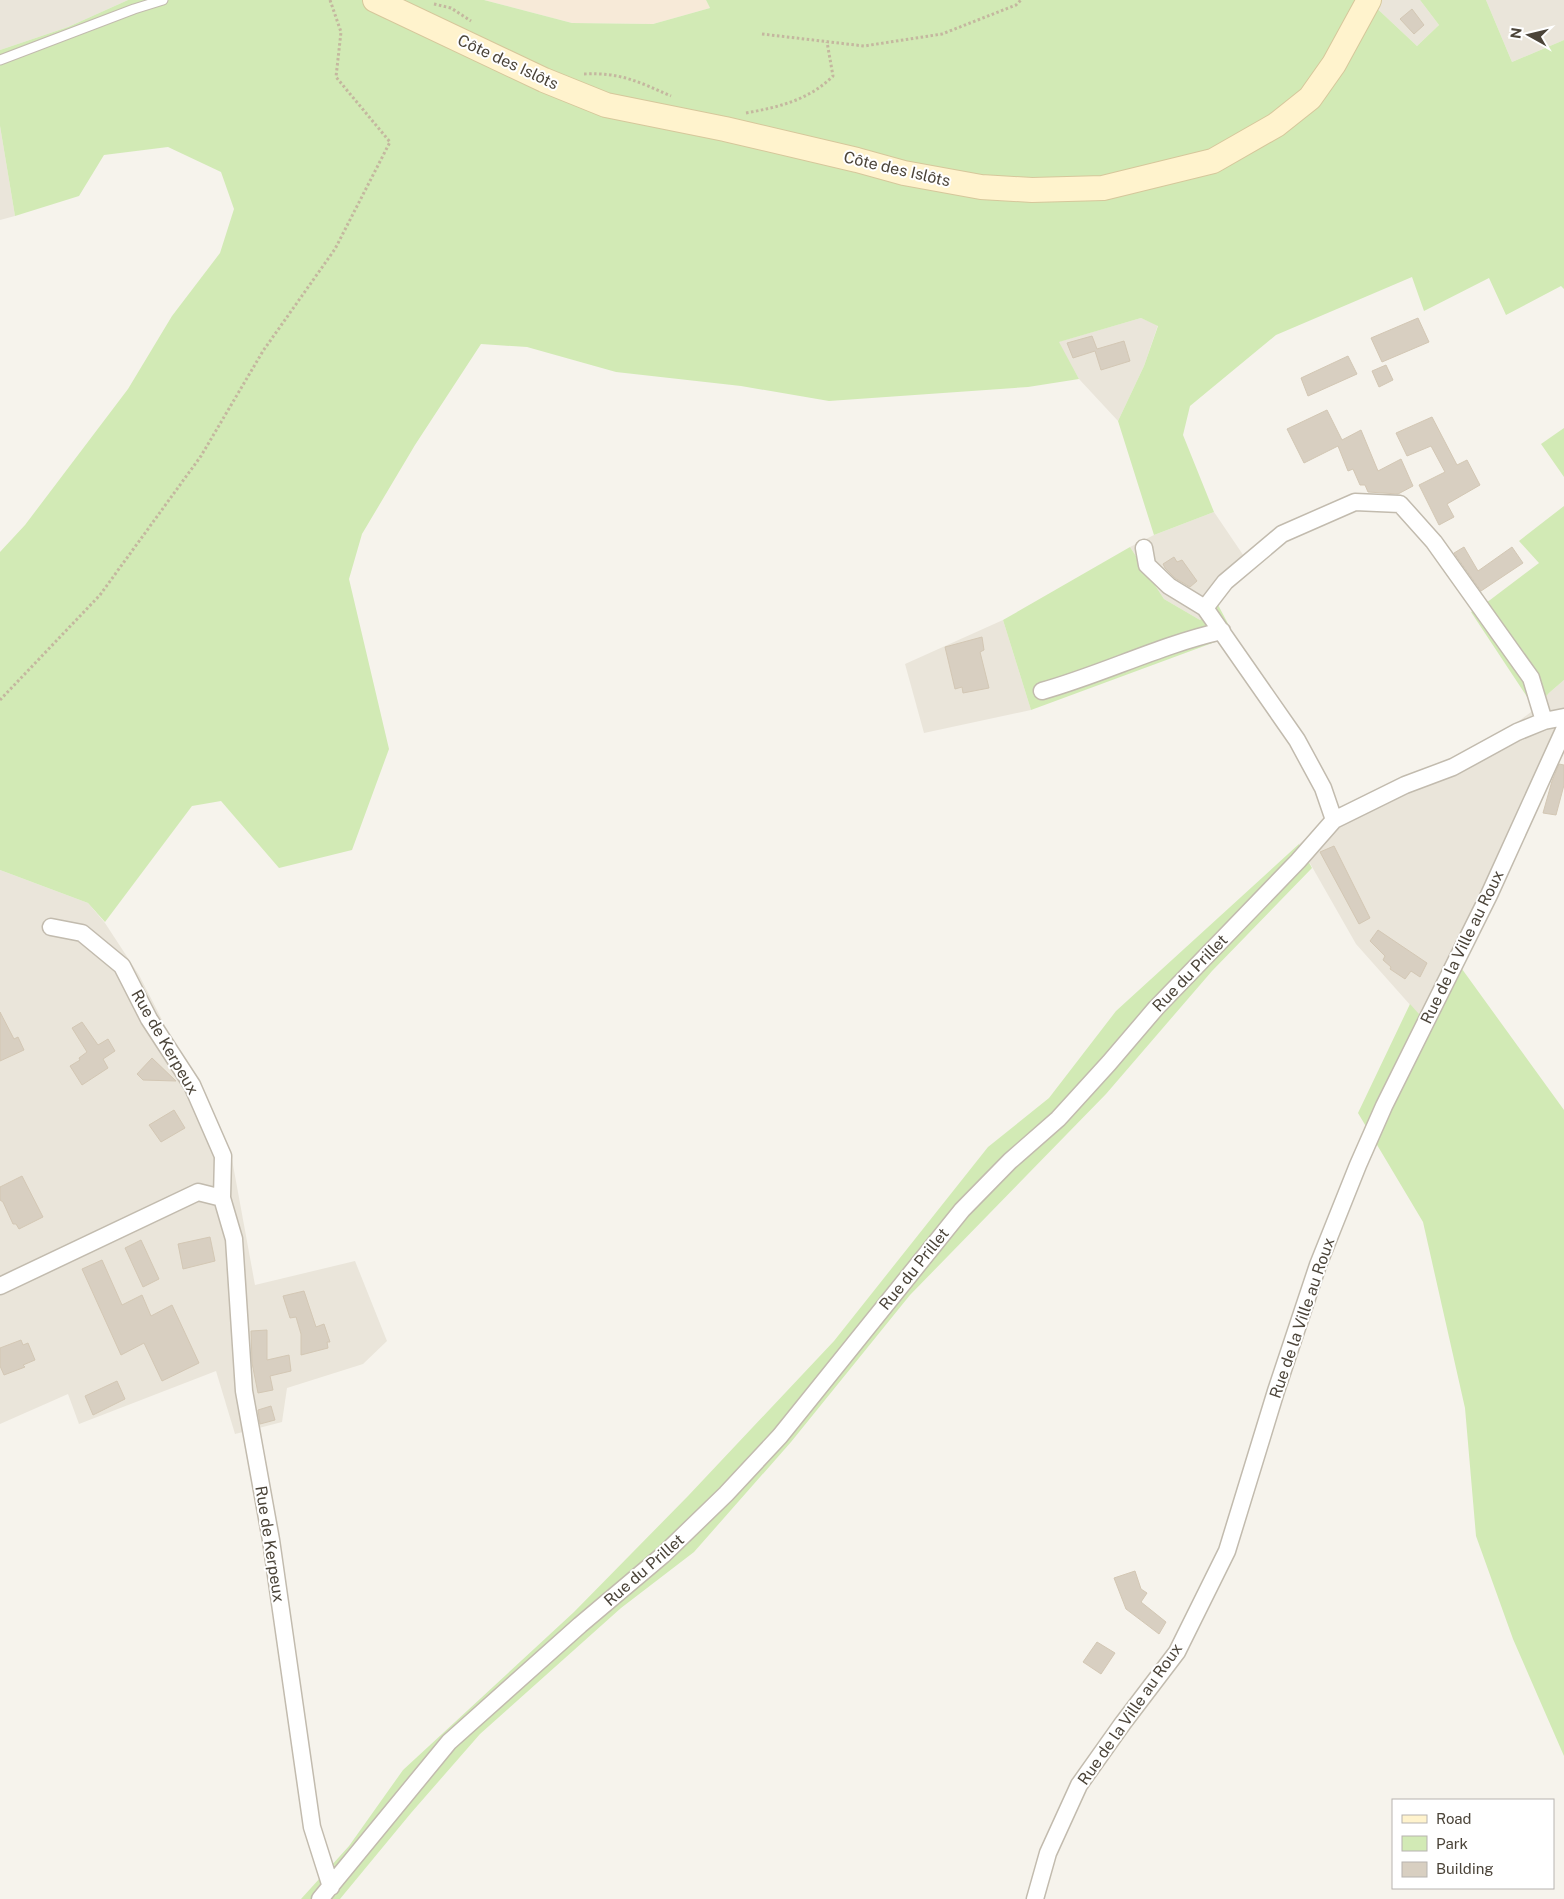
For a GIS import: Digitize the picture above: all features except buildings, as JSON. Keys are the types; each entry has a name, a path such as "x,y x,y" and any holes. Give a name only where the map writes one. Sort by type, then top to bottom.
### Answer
{"street":[{"name":"Côte des Islôts","path":"375,0 544,80 606,105 725,129 904,173 981,187 1032,190 1103,188 1213,161 1276,125 1310,98 1334,64 1369,0"},
{"path":"1205,608 1225,582 1282,534 1355,502 1400,504 1434,542 1532,678 1544,721"},
{"path":"1144,548 1147,565 1169,586 1205,608 1222,631 1297,740 1323,788 1334,820"},
{"path":"1042,691 1071,683 1192,638 1222,631"},
{"name":"Rue du Prillet","path":"325,1893 449,1742 580,1625 664,1555 726,1494 780,1436 962,1210 1010,1161 1058,1119 1109,1064 1156,1008 1298,861 1334,820 1405,785 1452,767 1516,732 1544,721 1564,717"},
{"name":"Rue de la Ville au Roux","path":"1035,1899 1048,1853 1079,1785 1177,1652 1227,1551 1276,1391 1318,1266 1358,1165 1384,1106 1489,895 1564,730"},
{"name":"Rue de Kerpeux","path":"51,927 82,933 122,966 149,1019 192,1085 223,1156 222,1198 234,1239 244,1391 271,1540 312,1828 325,1893"},
{"path":"0,1286 198,1192 222,1198"}],"lane":[{"path":"0,60 134,9 163,0"}],"path":[{"path":"0,700 100,595 201,456 263,351 335,249 390,142 336,77 341,32 330,0"},
{"path":"762,34 864,46 942,34 1016,5 1021,0"},
{"path":"432,4 451,8 472,22"},
{"path":"738,113 776,107 821,88 833,76 828,42"},
{"path":"578,74 617,75 636,80 674,98"}],"shaded area":[{"path":"0,0 128,0 68,27 0,50"},
{"path":"484,0 706,0 710,8 653,24 572,23"},
{"path":"1368,0 1420,0 1439,25 1417,46"},
{"path":"1486,0 1564,0 1564,40 1512,62"},
{"path":"0,126 15,216 0,220"},
{"path":"1141,318 1158,325 1144,366 1118,421 1079,379 1058,342"},
{"path":"1214,512 1252,568 1200,620 1164,599 1130,547 1154,535"},
{"path":"1003,620 1031,710 924,733 905,664"},
{"path":"1564,680 1564,748 1462,969 1428,1025 1356,944 1299,844 1354,802 1495,739 1535,709"},
{"path":"0,870 88,903 105,923 139,975 231,1154 255,1285 355,1261 387,1341 363,1364 287,1388 282,1422 235,1434 216,1371 79,1424 68,1394 0,1424"}],"green space":[{"path":"128,0 484,0 572,23 653,24 710,8 706,0 1368,0 1417,46 1439,25 1420,0 1486,0 1512,62 1564,40 1564,289 1561,286 1506,315 1489,278 1424,311 1412,277 1276,335 1190,406 1183,435 1214,512 1154,535 1118,421 1144,366 1158,326 1141,318 1059,342 1079,379 1028,387 829,401 741,386 616,372 527,347 481,344 415,445 362,534 349,579 389,749 352,850 279,868 221,801 192,806 105,922 88,903 0,870 0,552 25,525 128,389 172,316 220,253 234,209 221,172 168,147 104,155 79,196 15,216 0,126 0,50 68,27"},
{"path":"1564,428 1564,477 1541,444"},
{"path":"1564,506 1564,680 1535,709 1471,612 1539,563 1519,541"},
{"path":"1130,547 1164,599 1200,620 1217,603 1234,635 1031,710 1003,620"},
{"path":"1299,844 1312,868 1212,971 1106,1094 910,1295 791,1442 694,1552 621,1608 480,1734 411,1813 340,1899 301,1899 349,1846 403,1770 574,1612 688,1496 834,1341 988,1147 1049,1098 1116,1011"},
{"path":"1462,969 1564,1110 1564,1756 1513,1639 1476,1536 1465,1408 1423,1222 1358,1113 1410,1004 1428,1024"}]}
